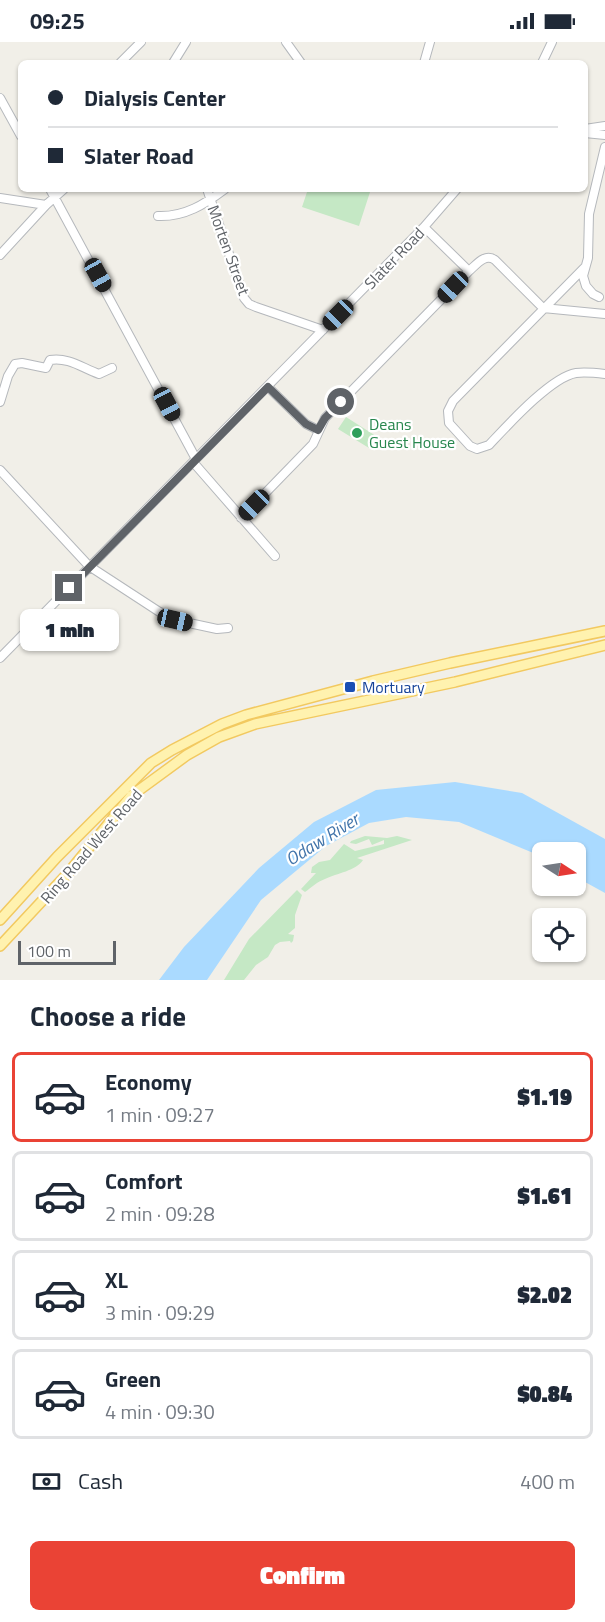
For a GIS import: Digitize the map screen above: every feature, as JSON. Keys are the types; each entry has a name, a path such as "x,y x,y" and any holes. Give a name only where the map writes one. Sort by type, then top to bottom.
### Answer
{"main road":[{"name":"Ring Road West Road","path":"0,920 93,820 151,763 222,724 246,715 450,663 605,632"},
{"name":"Ring Road West Road","path":"0,946 69,872 131,796 159,774 219,737 255,724 455,682 605,645"},
{"path":"450,663 455,682"}],"street":[{"path":"123,60 141,42"},
{"path":"175,60 186,42"},
{"path":"286,42 299,60"},
{"path":"425,60 430,42"},
{"path":"543,60 552,42"},
{"path":"0,98 18,131"},
{"path":"588,130 605,126"},
{"path":"588,132 605,135"},
{"path":"599,297 586,286 583,276 588,258 589,214 605,147"},
{"path":"52,192 195,460 274,556"},
{"path":"0,255 61,192"},
{"name":"Morten Street","path":"208,192 244,298 249,304 323,330"},
{"path":"159,216 171,217 185,213 211,200 221,192"},
{"name":"Slater Road","path":"0,658 268,387 424,227 454,192"},
{"path":"0,198 46,205"},
{"path":"424,227 469,271"},
{"path":"241,518 313,444 325,418 469,271 486,257 491,257 543,308 605,314"},
{"path":"584,268 450,406 448,423 470,446 477,448 489,445 530,404 564,376 577,373 605,374"},
{"path":"0,402 8,376 15,364 22,363 46,368 50,360 58,359 74,362 99,374 112,368"},
{"path":"268,387 306,424 318,430"},
{"path":"0,470 89,566 175,620 218,629 228,628"}],"green space":[{"path":"307,192 370,192 359,226 302,207"},
{"name":"Deans Guest House","path":"346,417 376,436 369,448 338,429"},
{"path":"365,836 387,838 397,836 412,840 357,858 363,860 356,867 322,880 305,892 301,889 316,873 311,873 312,867 319,862 330,860 344,844 355,851 384,844 384,840 372,845 369,839 356,844 350,843"},
{"path":"297,890 302,895 295,915 295,928 288,934 294,935 293,941 291,943 290,941 280,942 275,945 268,957 256,965 244,980 224,980 249,939"}],"water":[{"name":"Odaw River","path":"455,782 522,793 605,839 605,893 586,883 586,842 532,842 532,852 459,822 406,817 369,823 326,846 261,900 207,980 159,980 184,947 259,868 314,822 376,790"}],"place":[{"name":"Deans Guest House","path":"357,433"},
{"name":"Mortuary","path":"350,687"}],"route":[{"path":"69,588 268,387 306,424 318,430 325,418 341,402"}]}
